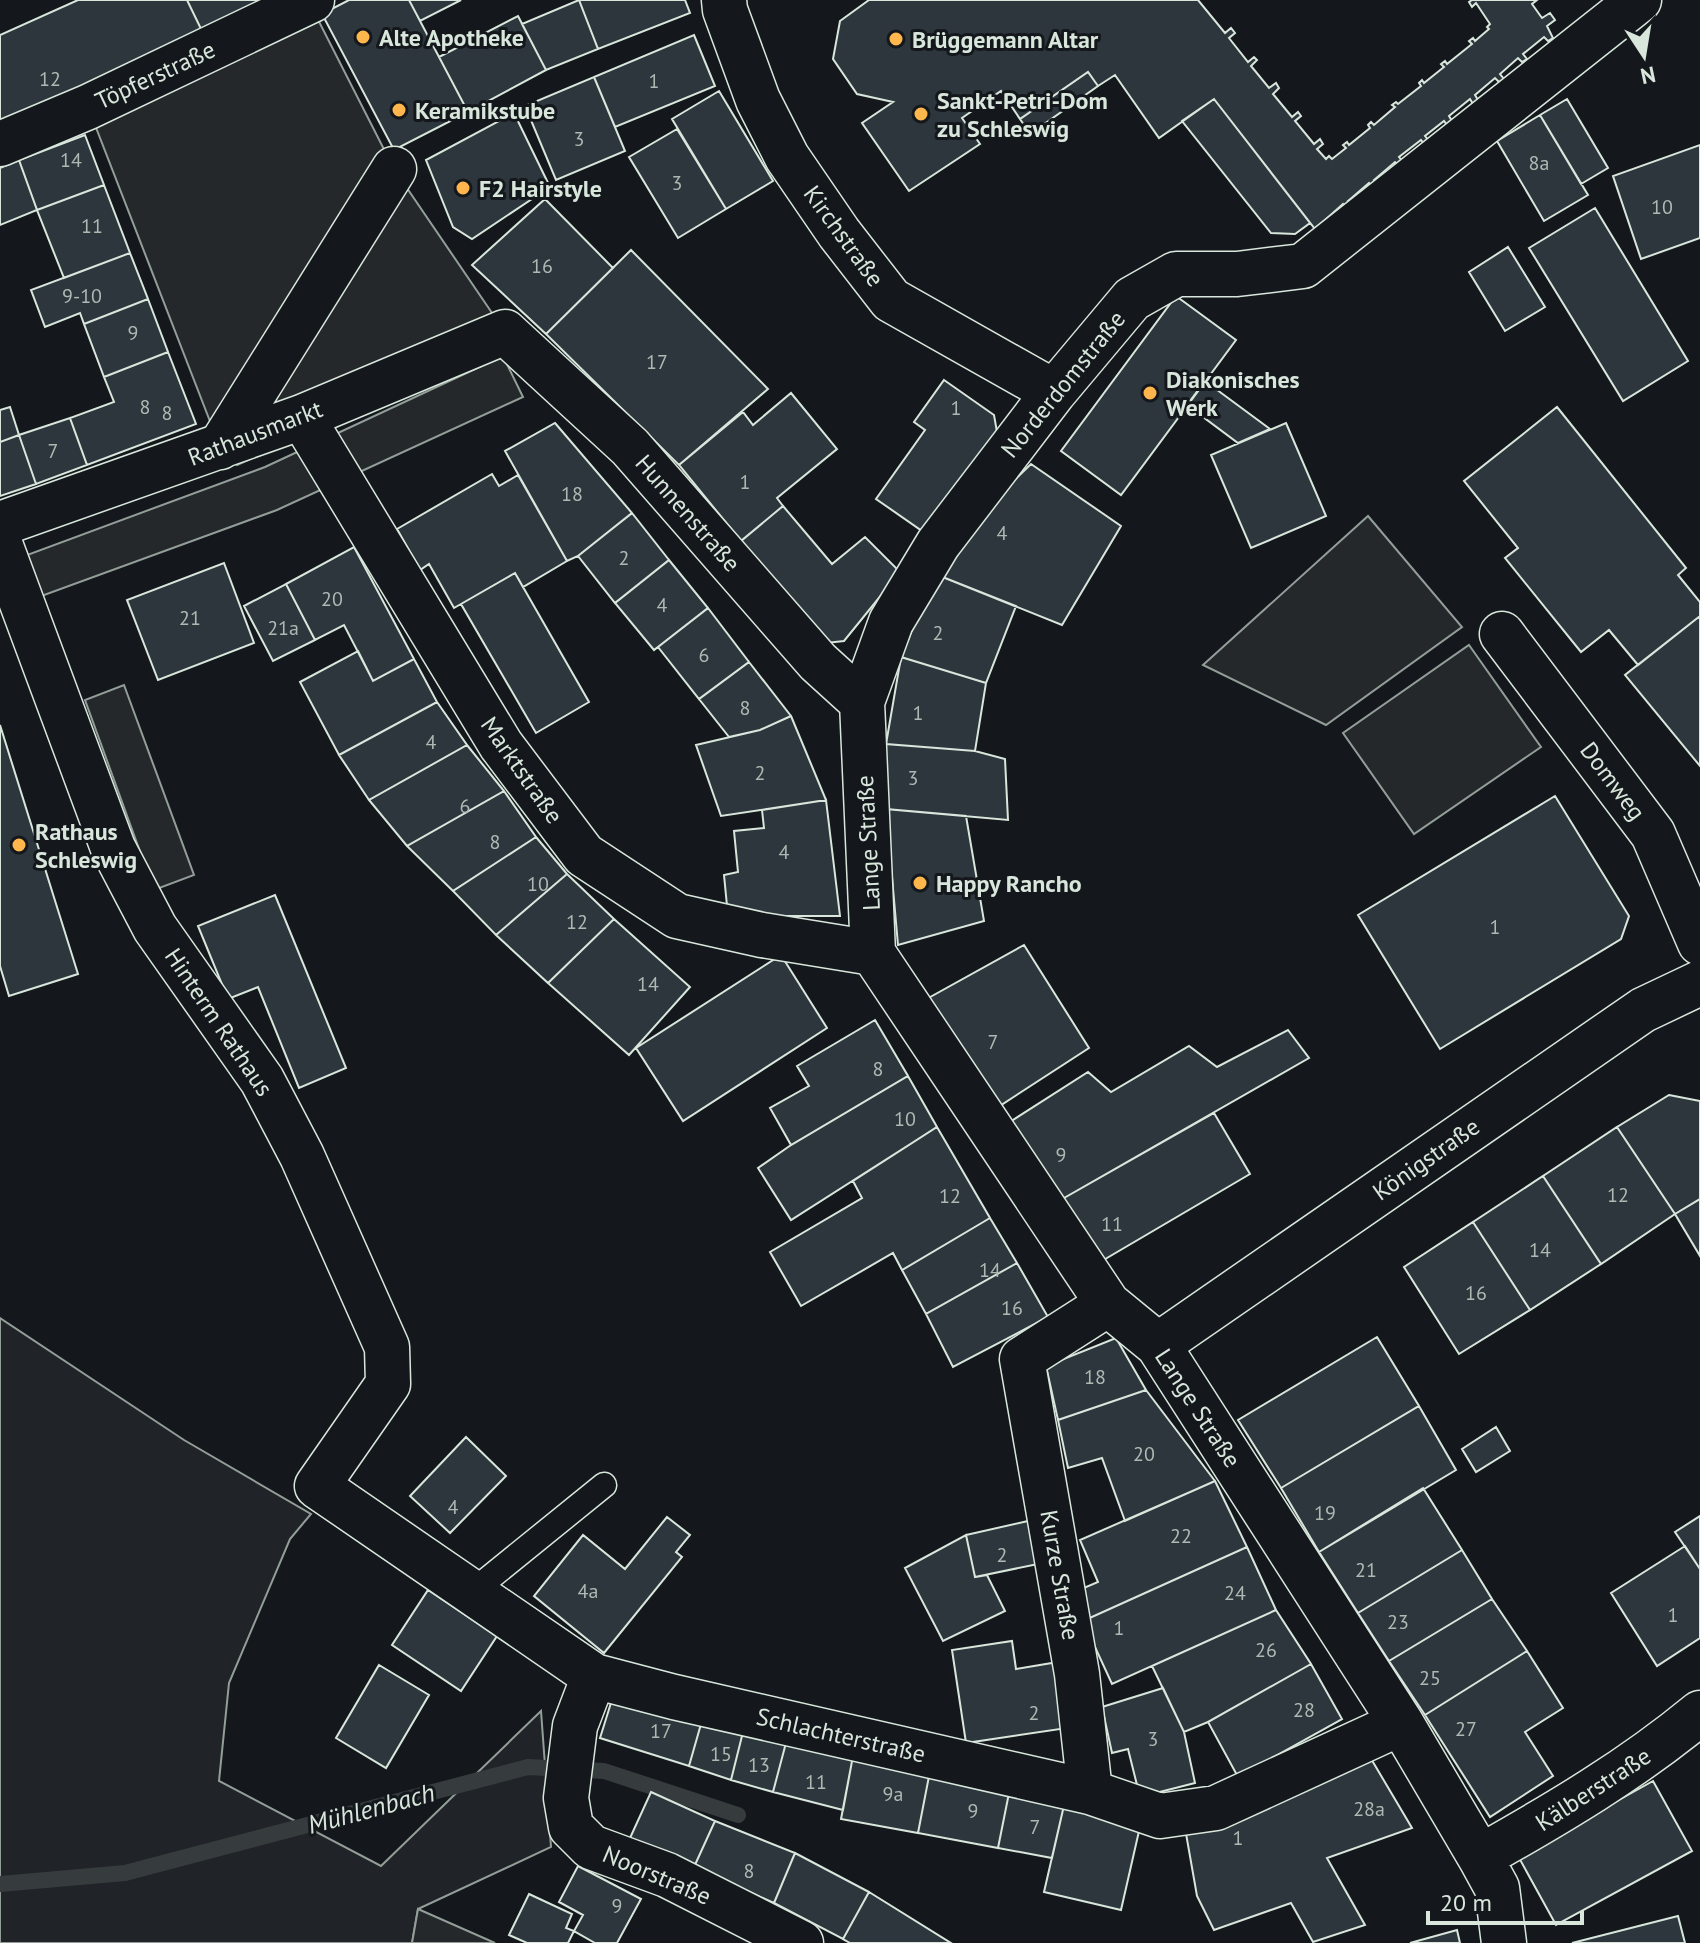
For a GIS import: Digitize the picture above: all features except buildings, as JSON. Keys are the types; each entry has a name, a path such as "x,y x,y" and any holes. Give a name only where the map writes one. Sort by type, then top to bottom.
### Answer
{"street":[{"name":"Kirchstraße","path":"724,0 758,100 787,157 839,233 891,300 1054,392"},
{"name":"Norderdomstraße","path":"862,702 891,622 938,544 1054,392 1132,299 1176,274 1237,274 1303,266 1639,0"},
{"name":"Töpferstraße","path":"0,144 88,107 310,1"},
{"path":"220,447 394,169"},
{"name":"Rathausmarkt","path":"0,524 302,417 505,332"},
{"name":"Hunnenstraße","path":"505,332 630,447 818,662 862,702"},
{"name":"Marktstraße","path":"302,417 501,745 584,855 677,916 762,935 873,953"},
{"name":"Hinterm Rathaus","path":"0,544 113,848 155,928 262,1080 302,1156 387,1347 388,1384 317,1486"},
{"name":"Domweg","path":"1502,634 1653,834 1700,943"},
{"name":"Lange Straße","path":"862,702 873,953 1108,1304 1158,1345 1401,1723 1497,1888 1504,1943"},
{"name":"Königstraße","path":"1158,1345 1643,1010 1700,983"},
{"name":"Kurze Straße","path":"1090,1792 1077,1674 1022,1359 1108,1304"},
{"name":"Schlachterstraße","path":"317,1486 594,1676 1090,1792 1160,1816 1216,1808 1401,1723"},
{"name":"Noorstraße","path":"594,1676 575,1726 566,1798 571,1827 591,1847 667,1875 801,1943"},
{"name":"Kälberstraße","path":"1480,1857 1550,1818 1649,1755 1700,1713"}],"lane":[{"path":"472,1592 604,1485"}],"shaded area":[{"path":"308,0 394,169 505,332 507,347 237,465 220,447 88,107"},
{"path":"503,356 523,397 277,510 36,598 19,558 265,467"},
{"path":"1368,516 1462,627 1326,725 1203,665"},
{"path":"1469,645 1541,747 1414,834 1343,733"},
{"path":"124,685 194,875 154,890 85,700"},
{"path":"0,1318 184,1440 311,1514 290,1539 229,1683 219,1781 381,1866 541,1711 551,1847 418,1909 412,1943 0,1943"},
{"path":"418,1909 495,1943 412,1943"}],"waterway":[{"name":"Mühlenbach","path":"0,1884 125,1873 528,1767 604,1771 738,1815"}],"place":[{"name":"Alte Apotheke","path":"363,37"},
{"name":"Brüggemann Altar","path":"896,39"},
{"name":"Keramikstube","path":"399,110"},
{"name":"Sankt-Petri-Dom zu Schleswig","path":"921,114"},
{"name":"F2 Hairstyle","path":"463,188"},
{"name":"Diakonisches Werk","path":"1150,393"},
{"name":"Rathaus Schleswig","path":"19,845"},
{"name":"Happy Rancho","path":"920,883"}]}
